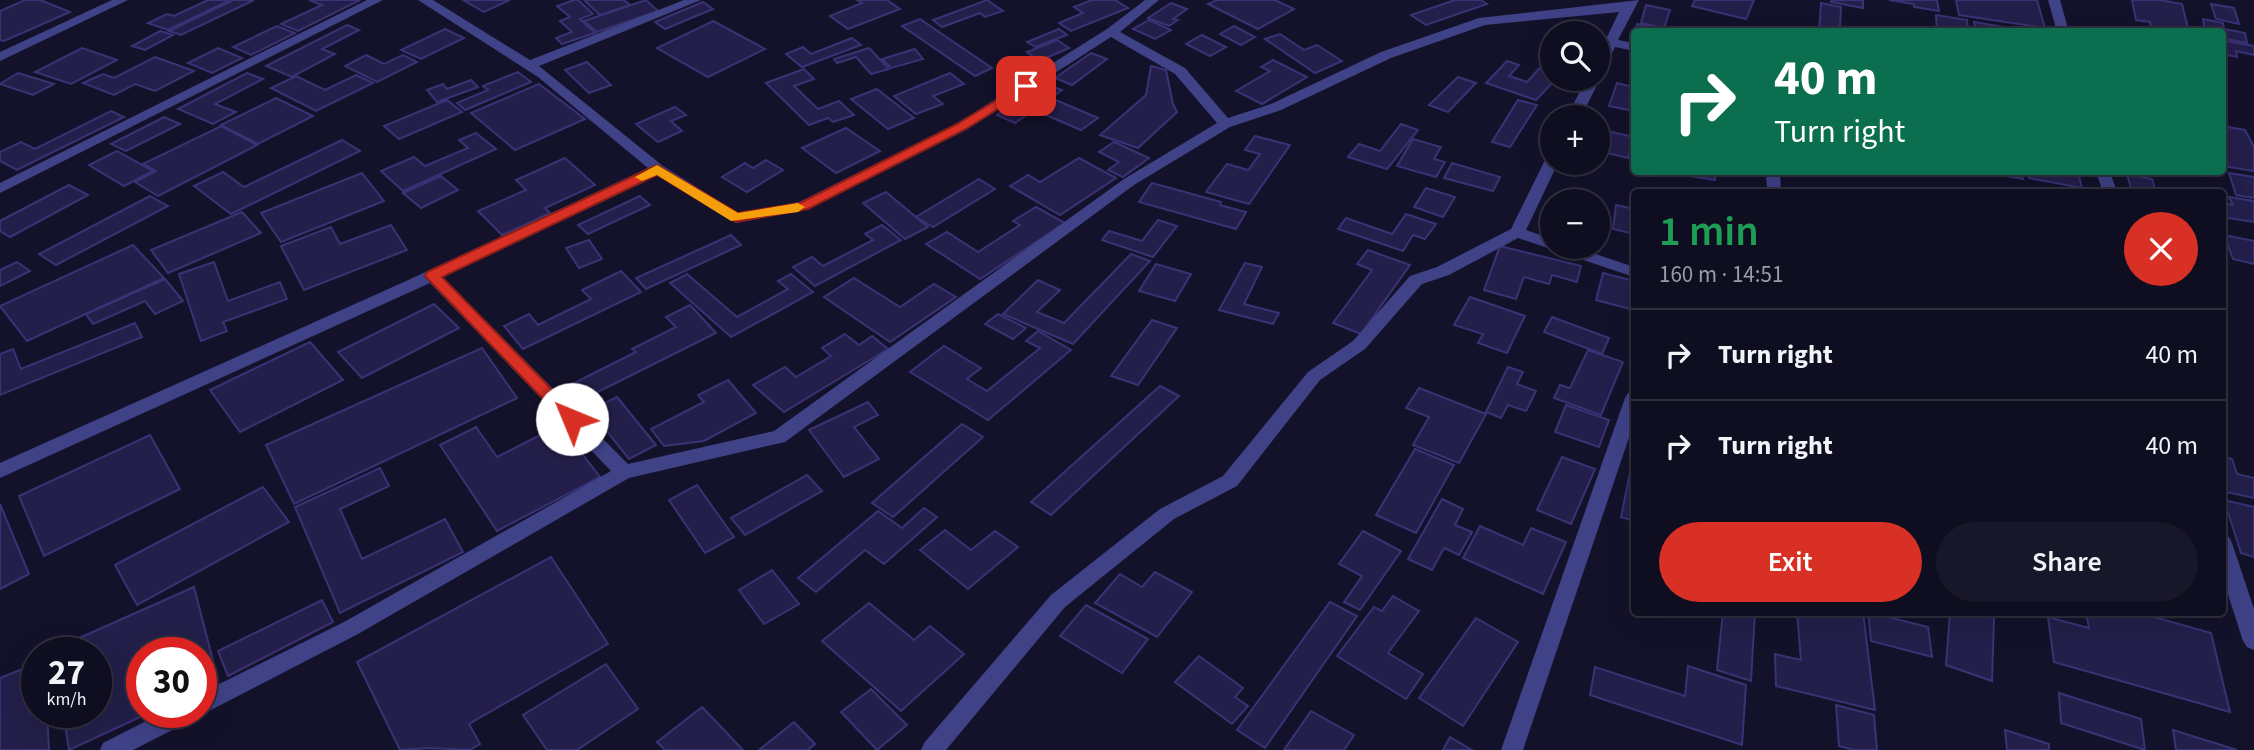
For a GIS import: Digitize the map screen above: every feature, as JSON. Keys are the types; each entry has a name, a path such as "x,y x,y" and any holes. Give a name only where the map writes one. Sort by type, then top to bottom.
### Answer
{"street":[{"path":"0,57 122,0"},
{"path":"0,189 377,0"},
{"path":"424,0 529,65 657,169 736,218 803,206 961,127 1111,32 1153,0"},
{"path":"529,65 695,0"},
{"path":"2054,0 2062,28"},
{"path":"1630,3 1611,43 1631,46"},
{"path":"217,696 351,628 624,472 779,437 1129,183 1225,124 1276,107 1386,55 1483,21 1630,3"},
{"path":"1111,32 1180,71 1225,124"},
{"path":"0,471 478,257 657,169"},
{"path":"932,750 1058,601 1167,514 1230,481 1314,376 1359,345 1416,280 1443,271 1517,232 1545,175"},
{"path":"1517,232 1540,240"},
{"path":"1596,259 1631,271"},
{"path":"432,276 624,472"},
{"path":"1512,750 1631,407"},
{"path":"2226,555 2254,641"},
{"path":"111,750 154,728"}],"building":[{"path":"25,0 40,0 70,12 4,41 0,40 0,11"},
{"path":"208,0 230,0 168,30 148,23 167,14 174,16"},
{"path":"233,0 254,0 181,35 169,31"},
{"path":"309,0 360,0 298,31 281,24 322,5"},
{"path":"463,0 510,0 484,12"},
{"path":"578,0 593,14 580,19 595,33 562,44 556,38 572,32 560,21 570,17 557,6"},
{"path":"624,0 630,5 600,15 585,1"},
{"path":"646,0 658,11 597,32 584,21"},
{"path":"857,0 887,0 900,9 848,29 830,16 862,3"},
{"path":"987,0 1003,11 985,17 980,13 942,27 933,20"},
{"path":"1092,0 1115,0 1128,8 1071,31 1059,23 1083,13 1074,7"},
{"path":"1217,0 1275,0 1294,9 1258,29 1208,4"},
{"path":"1455,0 1481,0 1487,4 1426,25 1411,15"},
{"path":"1695,0 1754,0 1746,19 1692,6"},
{"path":"1863,0 1863,8 1831,2"},
{"path":"1889,0 1937,0 1939,11 1914,7 1914,4"},
{"path":"1956,0 2037,0 2045,28 1959,15"},
{"path":"2132,0 2160,0 2182,4 2188,28 2151,28 2150,22 2136,20"},
{"path":"703,2 713,9 665,29 655,22"},
{"path":"1171,3 1187,9 1173,19 1178,20 1169,26 1148,18"},
{"path":"1821,3 1841,7 1840,27 1843,28 1819,28"},
{"path":"2211,4 2234,8 2239,24 2216,19"},
{"path":"1646,5 1670,10 1664,28 1641,23"},
{"path":"1936,15 1967,20 1968,28 1937,28"},
{"path":"920,19 992,68 975,76 902,26"},
{"path":"2203,19 2223,23 2224,28 2204,28"},
{"path":"1149,20 1171,30 1155,39 1133,29"},
{"path":"713,21 765,49 708,77 657,48"},
{"path":"1974,22 2004,28 1975,28"},
{"path":"1637,24 1656,28 1636,28"},
{"path":"347,25 359,30 322,49 335,54 292,77 266,66"},
{"path":"277,26 295,33 251,55 233,47"},
{"path":"1234,26 1255,37 1241,45 1220,34"},
{"path":"445,29 464,38 421,59 401,50"},
{"path":"1059,29 1067,35 1035,47 1027,42"},
{"path":"2226,29 2245,33 2247,43 2226,39"},
{"path":"160,31 173,35 145,50 132,46"},
{"path":"1280,34 1304,50 1317,45 1342,61 1315,73 1265,39"},
{"path":"1202,35 1226,47 1210,56 1186,44"},
{"path":"852,38 861,45 802,67 786,54 803,47 811,54"},
{"path":"1057,40 1069,48 1039,61 1027,52"},
{"path":"2226,41 2254,46 2254,55 2236,51 2237,57 2226,55"},
{"path":"82,48 117,60 71,84 35,72"},
{"path":"218,48 242,58 212,73 188,63"},
{"path":"869,48 889,69 871,74 856,57 837,63 834,59"},
{"path":"915,49 923,59 891,68 882,59"},
{"path":"1091,53 1107,59 1072,85 1055,78"},
{"path":"366,55 384,64 403,55 417,62 377,82 345,66"},
{"path":"155,57 194,71 155,91 135,84 114,95 83,83 103,74 114,78"},
{"path":"1273,60 1307,77 1262,104 1236,91 1270,71 1261,67"},
{"path":"1507,61 1519,65 1509,76 1527,82 1540,68 1540,91 1545,91 1536,100 1486,83"},
{"path":"587,62 611,85 589,93 565,70"},
{"path":"1151,66 1166,70 1177,112 1138,148 1100,135 1146,95"},
{"path":"804,69 814,79 794,86 818,109 839,101 854,115 833,122 828,118 809,125 766,83"},
{"path":"518,72 531,82 465,110 457,103 488,90 483,86"},
{"path":"18,73 54,84 33,95 0,84"},
{"path":"247,73 263,79 215,104 236,112 213,124 178,109"},
{"path":"950,73 964,84 933,96 943,104 916,114 894,96"},
{"path":"356,75 373,83 316,111 271,88 296,76 325,90"},
{"path":"1458,77 1476,83 1448,112 1429,105"},
{"path":"471,80 478,87 437,102 427,90 443,84 447,89"},
{"path":"1044,83 1062,90 1051,98 1098,118 1081,130 1034,110 1015,123 997,115"},
{"path":"1617,83 1631,86 1631,110 1609,105"},
{"path":"539,84 585,119 515,150 471,113"},
{"path":"877,89 914,118 888,129 851,99"},
{"path":"276,98 313,116 258,144 221,125"},
{"path":"447,100 462,112 399,139 384,126"},
{"path":"1518,100 1537,105 1510,147 1492,142"},
{"path":"675,107 686,115 671,121 682,131 658,142 636,124"},
{"path":"111,111 124,117 17,170 0,161 0,152 21,142 35,149"},
{"path":"164,117 180,124 126,151 111,144"},
{"path":"1401,124 1418,130 1387,169 1348,157 1359,144 1380,151"},
{"path":"221,126 257,145 158,196 135,182 156,171 143,164"},
{"path":"2226,127 2245,130 2254,147 2254,171 2226,167"},
{"path":"846,128 880,151 836,173 802,148"},
{"path":"1610,132 1631,136 1628,158 1610,154"},
{"path":"476,133 496,149 403,191 381,171 414,157 425,166 468,148 459,140"},
{"path":"1255,136 1290,145 1249,204 1206,192 1227,164 1248,170 1260,154 1245,150"},
{"path":"1413,139 1441,147 1434,159 1445,162 1436,177 1397,166"},
{"path":"342,140 360,151 231,214 194,186 223,172 244,187"},
{"path":"1114,142 1149,158 1123,177 1108,170 1119,162 1099,152"},
{"path":"117,151 153,171 124,186 89,165"},
{"path":"565,158 595,185 545,208 550,213 502,235 478,211 526,190 516,180"},
{"path":"1079,158 1116,178 1060,215 1010,186 1028,175 1040,182"},
{"path":"766,160 783,170 747,192 722,177 745,163 753,168"},
{"path":"1452,163 1500,177 1493,191 1444,178"},
{"path":"362,173 384,201 281,242 261,213"},
{"path":"2229,173 2254,177 2254,198 2236,195"},
{"path":"1684,175 1715,175 1715,180"},
{"path":"2000,175 2022,175 2023,179"},
{"path":"2028,175 2079,175 2082,188 2029,178"},
{"path":"2127,175 2152,179 2155,189 2131,189"},
{"path":"441,176 458,190 421,208 403,193"},
{"path":"979,179 995,189 933,227 916,217"},
{"path":"1152,183 1221,202 1220,205 1246,212 1236,229 1139,202"},
{"path":"69,185 88,195 10,237 0,231 0,221"},
{"path":"1426,188 1455,197 1443,217 1414,207"},
{"path":"886,192 928,227 905,239 863,203"},
{"path":"150,196 168,206 56,265 39,254"},
{"path":"640,196 650,205 588,234 578,225"},
{"path":"2229,197 2254,201 2254,222 2226,218 2226,204 2233,205"},
{"path":"1616,205 1631,208 1631,233 1613,229"},
{"path":"1036,207 1065,223 980,279 926,244 947,232 978,252 1020,225 1013,221"},
{"path":"242,212 261,233 168,273 151,250"},
{"path":"1406,214 1436,224 1425,239 1413,235 1403,251 1338,229 1346,218 1392,234"},
{"path":"1158,220 1177,226 1153,257 1102,240 1109,231 1142,241"},
{"path":"391,225 407,250 304,290 281,246 331,227 340,244"},
{"path":"882,225 901,240 815,286 793,267 812,257 823,266 873,240 865,234"},
{"path":"731,235 741,245 646,289 636,278"},
{"path":"2226,235 2254,241 2254,264 2233,259"},
{"path":"589,240 602,259 579,268 566,248"},
{"path":"133,245 164,278 27,341 0,306"},
{"path":"1500,246 1540,256 1540,259 1553,259 1581,266 1577,282 1552,275 1549,284 1524,277 1516,299 1484,290"},
{"path":"1368,250 1410,265 1361,334 1333,323 1372,270 1357,264"},
{"path":"1131,254 1150,261 1073,344 1003,314 1038,280 1060,290 1037,312 1064,323"},
{"path":"17,262 30,271 0,286 0,270"},
{"path":"214,262 228,301 280,282 287,299 223,322 227,331 201,341 179,274"},
{"path":"1245,263 1262,267 1244,304 1279,313 1273,324 1219,310"},
{"path":"1156,264 1191,274 1175,301 1139,291"},
{"path":"621,271 641,292 523,349 504,326 529,314 538,325 591,299 582,290"},
{"path":"1603,273 1631,280 1631,309 1596,300"},
{"path":"687,274 737,317 788,289 778,281 791,274 813,292 731,337 670,283"},
{"path":"854,278 900,307 934,284 956,297 890,342 824,297"},
{"path":"165,279 183,301 155,314 145,301 93,324 86,314"},
{"path":"1470,297 1525,316 1507,353 1478,343 1483,334 1454,325"},
{"path":"434,304 459,328 362,378 338,352"},
{"path":"690,305 716,333 584,399 572,384 636,352 632,349 676,327 666,317"},
{"path":"998,314 1026,328 1013,339 985,324"},
{"path":"1552,317 1609,338 1602,354 1544,332"},
{"path":"1152,320 1177,328 1138,385 1111,376"},
{"path":"135,323 142,337 0,395 0,354 13,349 21,369"},
{"path":"1038,331 1071,350 988,420 910,372 944,346 981,368 967,379 987,391 1040,348 1026,341"},
{"path":"845,334 859,345 872,336 888,349 784,412 753,385 785,367 796,377 831,356 822,348"},
{"path":"310,342 343,380 240,432 210,390"},
{"path":"482,348 517,398 294,504 266,445"},
{"path":"1588,350 1623,362 1601,415 1554,398 1560,385 1570,388"},
{"path":"1508,367 1523,372 1517,384 1536,391 1526,411 1508,405 1501,418 1486,412"},
{"path":"728,380 756,413 704,441 664,446 651,429 704,402 698,395"},
{"path":"1160,386 1179,396 1051,515 1031,502"},
{"path":"1419,388 1486,414 1459,463 1413,445 1429,417 1406,408"},
{"path":"617,397 656,445 629,459 590,410"},
{"path":"868,402 878,415 854,427 879,459 844,477 809,430"},
{"path":"1566,405 1609,420 1599,447 1555,432"},
{"path":"962,424 983,437 893,517 872,503"},
{"path":"560,425 600,477 497,531 440,445 476,427 497,457"},
{"path":"150,435 180,489 44,556 19,496"},
{"path":"1415,449 1454,465 1416,533 1376,515"},
{"path":"1562,457 1595,469 1571,524 1537,510"},
{"path":"2226,458 2232,459 2237,474 2254,478 2254,498 2226,492"},
{"path":"380,468 389,486 340,509 362,559 445,519 463,552 340,613 295,507"},
{"path":"1631,468 1631,520 1621,517"},
{"path":"807,475 822,491 745,535 731,518"},
{"path":"697,485 734,537 705,553 669,500"},
{"path":"263,487 289,522 137,605 115,565"},
{"path":"1442,499 1463,509 1455,525 1472,532 1459,555 1444,548 1432,570 1408,559"},
{"path":"2226,500 2254,507 2254,557 2241,553"},
{"path":"0,504 29,574 0,589"},
{"path":"924,508 937,517 884,564 865,550 816,592 798,578 878,511 902,528"},
{"path":"1480,526 1523,545 1531,528 1566,542 1543,594 1463,558"},
{"path":"945,530 971,550 995,531 1018,547 968,589 920,550"},
{"path":"1363,531 1401,551 1360,610 1344,602 1362,576 1339,564"},
{"path":"551,557 608,644 469,724 480,744 470,750 400,750 357,662"},
{"path":"772,570 799,604 764,624 739,590"},
{"path":"1155,572 1192,592 1157,637 1095,603 1120,574 1142,587"},
{"path":"194,587 207,637 126,637 126,724 69,750 66,728 112,728 112,637 81,637"},
{"path":"1393,596 1419,611 1388,653 1423,674 1406,699 1337,656 1374,607 1382,611"},
{"path":"322,600 333,622 228,676 218,651"},
{"path":"1330,602 1357,616 1265,748 1237,730"},
{"path":"869,603 914,640 930,626 964,654 901,711 822,641"},
{"path":"1086,605 1148,639 1122,673 1060,636"},
{"path":"1723,616 1755,616 1751,681 1717,670"},
{"path":"1797,616 1863,616 1875,710 1776,686 1775,654 1801,660"},
{"path":"1868,616 1884,616 1928,627 1932,657 1871,641"},
{"path":"1950,616 1994,618 1992,681 1946,665"},
{"path":"2087,616 2150,616 2211,633 2230,712 2054,662 2048,617 2089,628"},
{"path":"1476,618 1518,642 1463,726 1419,698"},
{"path":"1199,656 1243,688 1235,697 1248,706 1232,724 1175,682"},
{"path":"606,664 638,709 577,750 547,750 523,715"},
{"path":"1688,666 1746,685 1742,745 1590,695 1595,667 1685,696"},
{"path":"21,669 21,728 48,728 49,750 0,750 0,678"},
{"path":"871,689 907,725 877,750 841,712"},
{"path":"2059,693 2141,719 2145,750 2061,723"},
{"path":"1836,705 1874,715 1877,750 1854,750 1839,746"},
{"path":"702,707 743,750 665,750 657,742"},
{"path":"1311,711 1354,735 1344,750 1284,750"},
{"path":"794,722 815,744 808,750 759,750"},
{"path":"2005,730 2049,744 2049,750 2007,750"},
{"path":"2173,730 2237,750 2176,750"},
{"path":"1450,737 1472,750 1443,750"}],"slow traffic":[{"path":"642,177 657,169 736,218 798,207"}],"route":[{"path":"572,419 432,276 478,257 657,169 736,218 803,206 961,127 1026,86"}]}
